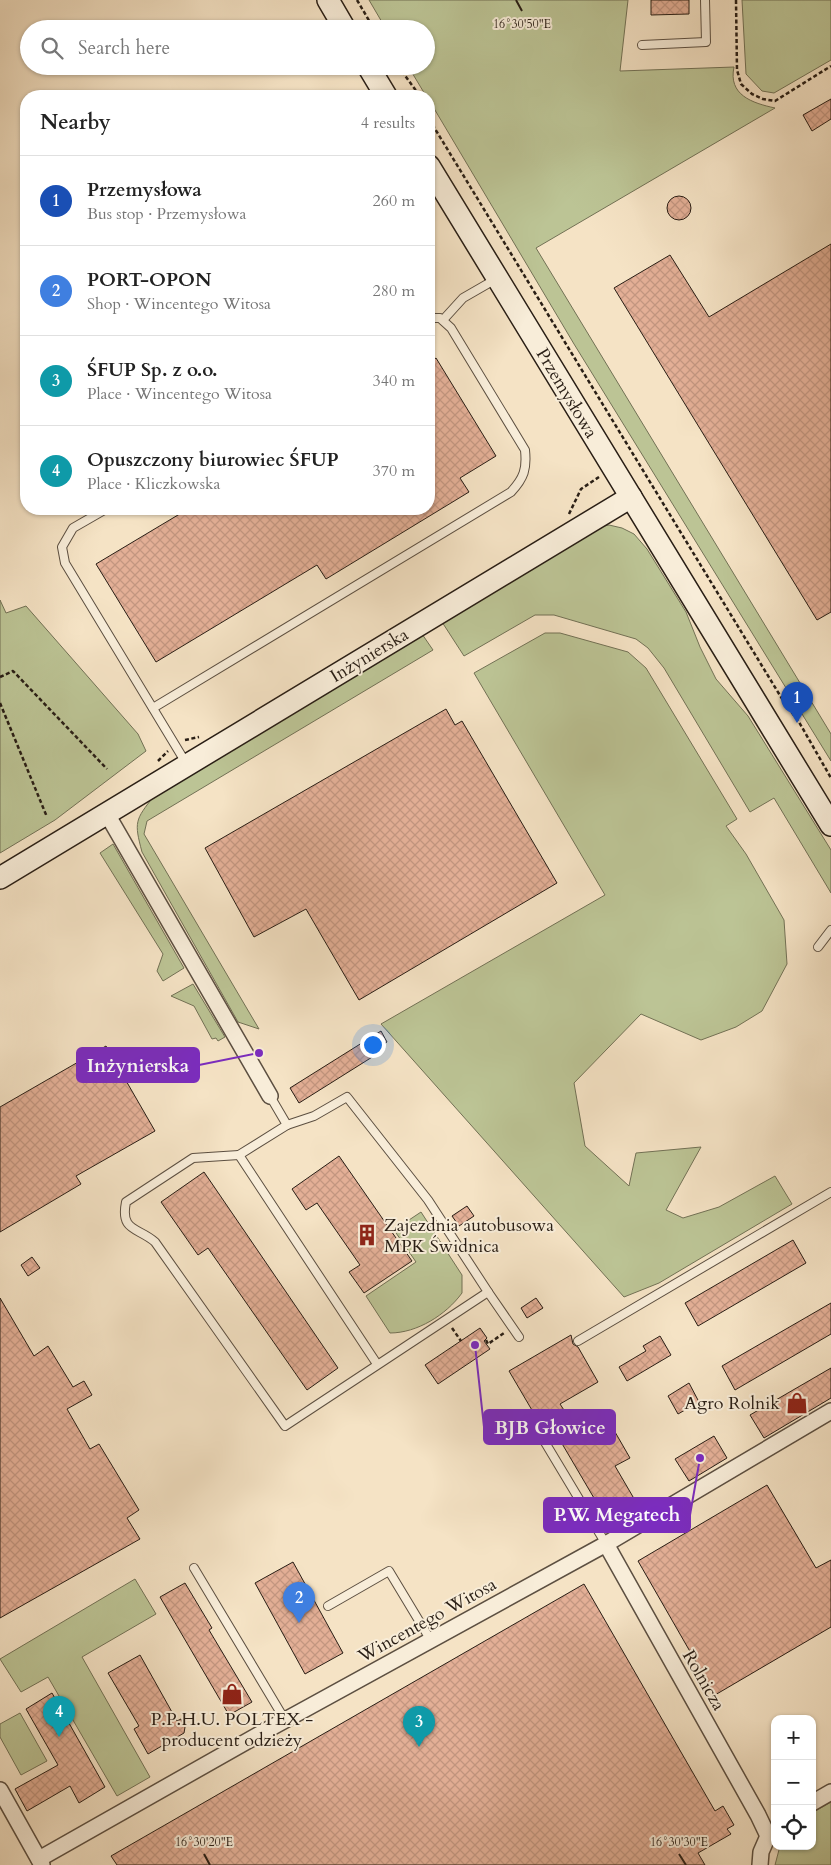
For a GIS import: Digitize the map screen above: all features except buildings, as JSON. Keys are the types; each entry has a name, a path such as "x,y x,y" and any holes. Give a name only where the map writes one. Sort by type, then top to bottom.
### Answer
{"main road":[{"path":"328,0 340,20"},
{"path":"373,75 382,90"},
{"name":"Przemysłowa","path":"435,176 831,825"},
{"name":"Inżynierska","path":"0,878 631,497"}],"street":[{"path":"107,814 270,1096"},
{"name":"Wincentego Witosa","path":"40,1862 285,1720 606,1544 831,1411"},
{"name":"Rolnicza","path":"606,1544 771,1832 761,1852 760,1865"},
{"path":"0,1790 40,1862"},
{"path":"816,1801 831,1792"}],"lane":[{"path":"642,45 706,42 705,0"},
{"path":"443,320 463,298 497,278"},
{"path":"153,708 511,492 523,479 527,465 524,450 451,328 440,318 435,318"},
{"path":"96,515 74,528 62,547 65,563 187,765"},
{"path":"818,948 831,930"},
{"path":"270,1096 287,1125"},
{"path":"488,1292 284,1426 155,1242 146,1234 136,1231 127,1225 124,1214 126,1202 193,1158 239,1155 287,1125 314,1116 347,1097 428,1200 519,1338"},
{"path":"239,1155 377,1364"},
{"path":"578,1340 831,1192"},
{"path":"534,1424 606,1544"},
{"path":"194,1568 285,1720"},
{"path":"328,1606 389,1571 430,1640"}],"path":[{"path":"357,0 369,20"},
{"path":"736,0 737,70 741,84 752,94 775,101 831,66"},
{"path":"405,75 416,90"},
{"path":"435,129 784,702 799,722 831,778"},
{"path":"0,677 13,671 106,769"},
{"path":"0,703 47,817"},
{"path":"450,1324 461,1341"},
{"path":"486,1340 488,1344 512,1328"}],"green space":[{"path":"369,0 628,0 620,71 734,67 733,77 738,91 750,100 775,108 536,248 831,734 831,761 574,344 435,110 435,90 422,90 413,75 435,75 435,20 381,20"},
{"path":"742,0 831,0 831,60 774,93 762,91 746,74"},
{"path":"609,525 622,528 634,534 647,549 686,612 700,647 716,679 748,716 831,850 831,893 774,798 750,812 664,668 648,648 636,639 554,615 535,615 464,656 442,622 590,529"},
{"path":"0,600 6,613 26,606 138,734 146,751 55,820 0,853"},
{"path":"545,633 560,633 628,652 646,668 737,819 726,826 746,854 784,920 787,964 762,1011 736,1027 701,1040 641,1014 574,1083 585,1146 629,1186 636,1153 701,1147 666,1210 683,1218 719,1207 775,1176 792,1204 659,1283 624,1297 381,1024 605,895 474,673"},
{"path":"422,634 433,650 147,821 144,834 259,1029 238,1022 142,852 137,827 140,816 154,796"},
{"path":"113,844 184,968 163,981 157,971 163,954 100,853"},
{"path":"193,984 225,1037 218,1041 216,1038 212,1039 194,1006 171,996"},
{"path":"421,1212 462,1275 462,1293 448,1309 430,1321 410,1330 390,1333 366,1296 416,1262 394,1230"},
{"path":"135,1579 156,1614 82,1657 150,1777 117,1796 48,1677 21,1692 0,1659"},
{"path":"20,1713 47,1761 21,1775 0,1737 0,1724"},
{"path":"831,1802 831,1865 775,1865 779,1850 816,1850 816,1811"}],"place":[{"name":"Przemysłowa","path":"797,723"},
{"name":"Inżynierska","path":"259,1053"},
{"name":"Zajezdnia autobusowa MPK Świdnica","path":"367,1235"},
{"name":"BJB Głowice","path":"475,1345"},
{"name":"Agro Rolnik","path":"797,1403"},
{"name":"P.W. Megatech","path":"700,1458"},
{"name":"PORT-OPON","path":"299,1623"},
{"name":"P.P.H.U. POLTEX - producent odzieży","path":"232,1694"},
{"name":"Opuszczony biurowiec ŚFUP","path":"59,1737"},
{"name":"ŚFUP Sp. z o.o.","path":"419,1747"}]}
